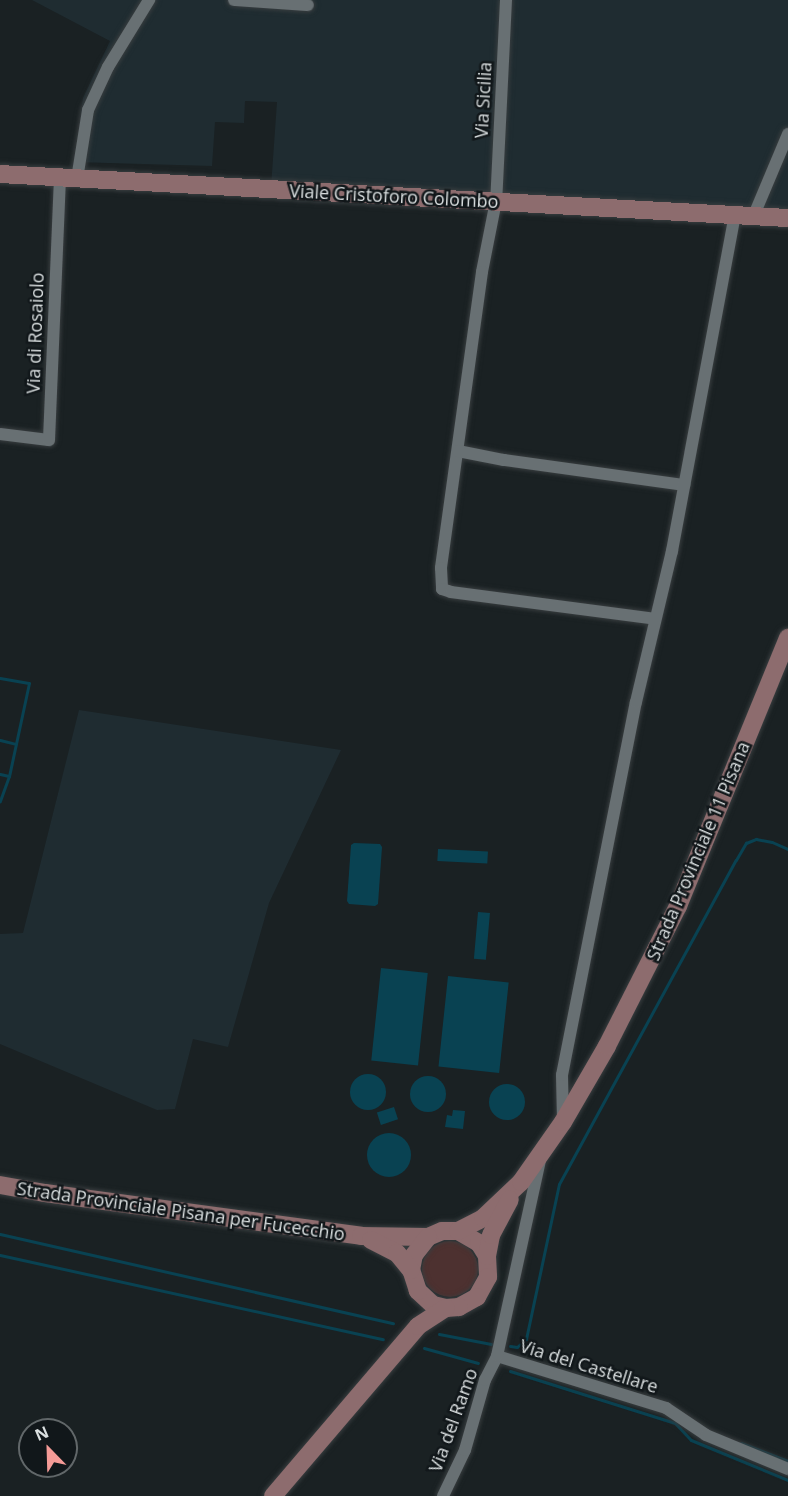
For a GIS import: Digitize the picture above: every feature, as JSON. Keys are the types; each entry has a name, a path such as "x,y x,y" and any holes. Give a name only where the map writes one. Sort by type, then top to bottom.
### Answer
{"main road":[{"name":"Viale Cristoforo Colombo","path":"0,174 788,218"},
{"name":"Strada Provinciale 11 Pisana","path":"487,1256 491,1235 521,1182 563,1122 607,1046 678,906 788,638"},
{"name":"Strada Provinciale 11 Pisana","path":"458,1231 483,1218 521,1182"},
{"name":"Strada Provinciale Pisana per Fucecchio","path":"0,1185 45,1194 362,1236 428,1238 442,1231 458,1231"},
{"path":"396,1351 410,1325 418,1291 433,1305 446,1308 467,1305 482,1292 488,1277 487,1256 479,1243 458,1231"},
{"name":"Strada Provinciale Pisana per Fucecchio","path":"362,1236 397,1253 411,1270 418,1291"},
{"path":"411,1270 414,1255 428,1238"},
{"path":"273,1496 418,1326 446,1308"}],"street":[{"path":"68,178 88,110 108,67 149,0"},
{"path":"234,0 308,5"},
{"name":"Via Sicilia","path":"506,0 496,201 482,272 441,568 442,589 655,619"},
{"path":"754,215 788,134"},
{"name":"Via di Rosaiolo","path":"0,434 49,440 68,178"},
{"path":"563,1122 562,1075 636,702 684,485 735,214"},
{"path":"458,451 504,460 684,485"},
{"name":"Via del Castellare","path":"541,1156 497,1356 666,1408 706,1435 788,1470"},
{"name":"Via del Ramo","path":"443,1496 465,1450 485,1380 497,1356"}],"shaded area":[{"path":"32,0 788,0 788,213 271,187 277,102 245,101 244,123 215,122 212,166 74,162 83,98 110,41"},
{"path":"79,710 341,750 269,903 228,1047 193,1039 175,1109 157,1110 0,1044 0,934 23,933"},
{"path":"450,1241 465,1246 473,1254 478,1269 473,1284 465,1292 450,1297 435,1292 427,1284 422,1269 427,1254 435,1246"}],"water":[{"path":"354,843 380,844 382,847 378,904 375,906 349,904 347,901 351,845"},
{"path":"438,849 488,852 487,864 437,861"},
{"path":"478,912 490,913 486,960 474,959"},
{"path":"381,968 428,973 418,1065 371,1060"},
{"path":"448,976 509,982 499,1073 438,1067"},
{"path":"368,1074 381,1079 386,1092 381,1105 368,1110 355,1105 350,1092 355,1079"},
{"path":"428,1076 441,1081 446,1094 441,1107 428,1112 415,1107 410,1094 415,1081"},
{"path":"507,1084 520,1089 525,1102 520,1115 507,1120 494,1115 489,1102 494,1089"},
{"path":"394,1107 398,1119 381,1125 377,1113"},
{"path":"453,1110 465,1111 463,1129 445,1127 447,1115 452,1116"},
{"path":"389,1133 404,1140 411,1155 404,1170 389,1177 374,1170 367,1155 374,1140"}],"waterway":[{"path":"0,678 29,683 9,776 0,801"},
{"path":"0,740 16,744"},
{"path":"0,774 9,776"},
{"path":"510,1346 517,1347 526,1339 559,1184 736,860 746,843 756,839 772,842 788,849"},
{"path":"0,1234 393,1323"},
{"path":"0,1255 383,1339"},
{"path":"439,1334 491,1344"},
{"path":"424,1348 478,1363"},
{"path":"510,1371 675,1423 691,1440 788,1480"},
{"path":"741,1443 788,1461"}]}
